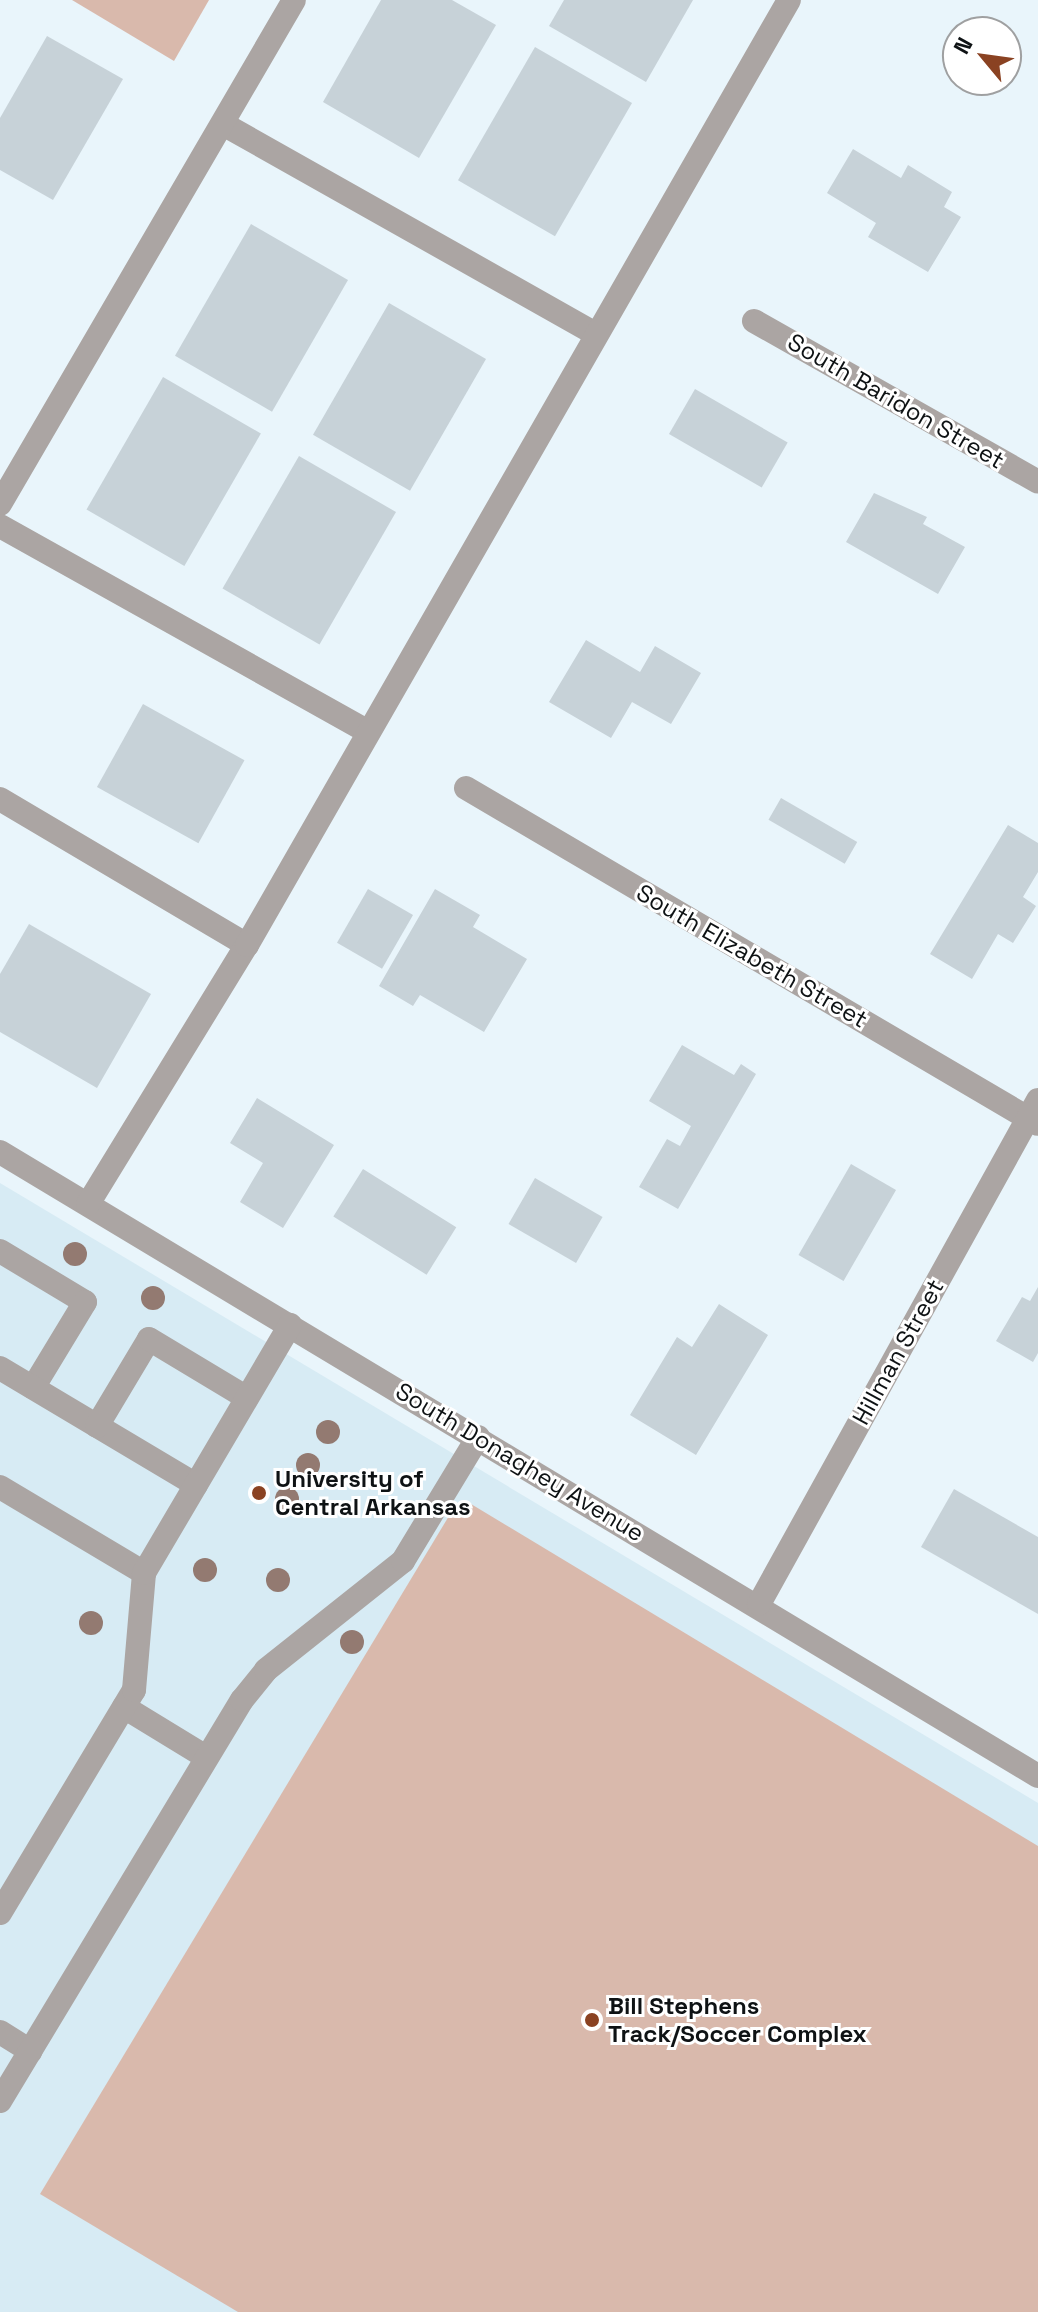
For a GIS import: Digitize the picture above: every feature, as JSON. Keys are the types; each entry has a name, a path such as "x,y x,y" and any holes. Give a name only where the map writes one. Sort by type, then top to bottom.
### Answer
{"street":[{"path":"0,504 294,0"},
{"path":"88,1204 247,945 789,0"},
{"path":"223,124 596,334"},
{"name":"South Baridon Street","path":"754,321 1038,482"},
{"path":"0,526 367,731"},
{"name":"South Elizabeth Street","path":"466,788 1034,1114"},
{"path":"0,799 247,945"},
{"name":"Hillman Street","path":"759,1604 1034,1114"},
{"name":"South Donaghey Avenue","path":"0,1152 759,1604 1038,1776"},
{"path":"0,1251 85,1302 33,1388"},
{"path":"0,1913 134,1690 144,1573 290,1325"},
{"path":"97,1426 149,1339 247,1398"},
{"path":"0,1368 196,1485"},
{"path":"0,2101 206,1757 266,1670 403,1561 478,1437"},
{"path":"0,1487 144,1573"},
{"path":"124,1707 206,1757"},
{"path":"0,2032 31,2051"}],"shaded area":[{"path":"72,0 209,0 174,61"},
{"name":"Bill Stephens Track/Soccer Complex","path":"0,1183 1038,1803 1038,2312 0,2312"},
{"name":"Bill Stephens Track/Soccer Complex","path":"471,1504 1038,1846 1038,2312 238,2312 40,2194 455,1506"}],"building":[{"path":"381,0 452,0 496,25 419,158 323,102"},
{"path":"564,0 693,0 646,82 549,26"},
{"path":"47,36 123,79 53,200 0,170 0,118"},
{"path":"535,47 632,103 555,236 458,180"},
{"path":"853,149 901,178 908,165 952,192 944,207 961,217 928,272 868,237 876,223 827,193"},
{"path":"251,224 348,280 272,412 175,356"},
{"path":"389,303 486,359 410,491 313,435"},
{"path":"163,377 261,434 184,566 87,510"},
{"path":"695,389 788,443 762,488 669,434"},
{"path":"299,456 396,512 319,645 223,589"},
{"path":"874,493 927,517 923,524 965,547 938,594 846,542"},
{"path":"586,640 640,672 655,646 701,673 671,724 632,702 611,738 549,702"},
{"path":"143,704 244,760 198,843 97,787"},
{"path":"781,798 857,842 845,864 768,820"},
{"path":"1008,825 1038,843 1038,872 1023,897 1036,906 1013,943 998,934 972,979 930,954"},
{"path":"368,889 413,915 382,969 337,943"},
{"path":"435,889 480,915 473,927 527,959 484,1032 420,995 413,1006 379,986"},
{"path":"29,924 151,994 97,1088 0,1032 0,974"},
{"path":"682,1045 734,1075 741,1064 756,1074 678,1209 639,1187 667,1139 680,1146 691,1126 649,1101"},
{"path":"257,1098 334,1145 283,1228 240,1202 263,1163 230,1143"},
{"path":"851,1164 896,1190 844,1281 798,1255"},
{"path":"363,1169 456,1227 427,1275 333,1216"},
{"path":"535,1178 603,1217 576,1263 508,1224"},
{"path":"1038,1287 1038,1353 1033,1362 996,1341 1022,1297 1030,1301"},
{"path":"719,1304 768,1335 696,1455 630,1415 677,1337 692,1347"},
{"path":"954,1489 1038,1537 1038,1614 921,1547"}],"place":[{"name":"University of Central Arkansas","path":"259,1493"},
{"name":"Bill Stephens Track/Soccer Complex","path":"592,2020"}]}
